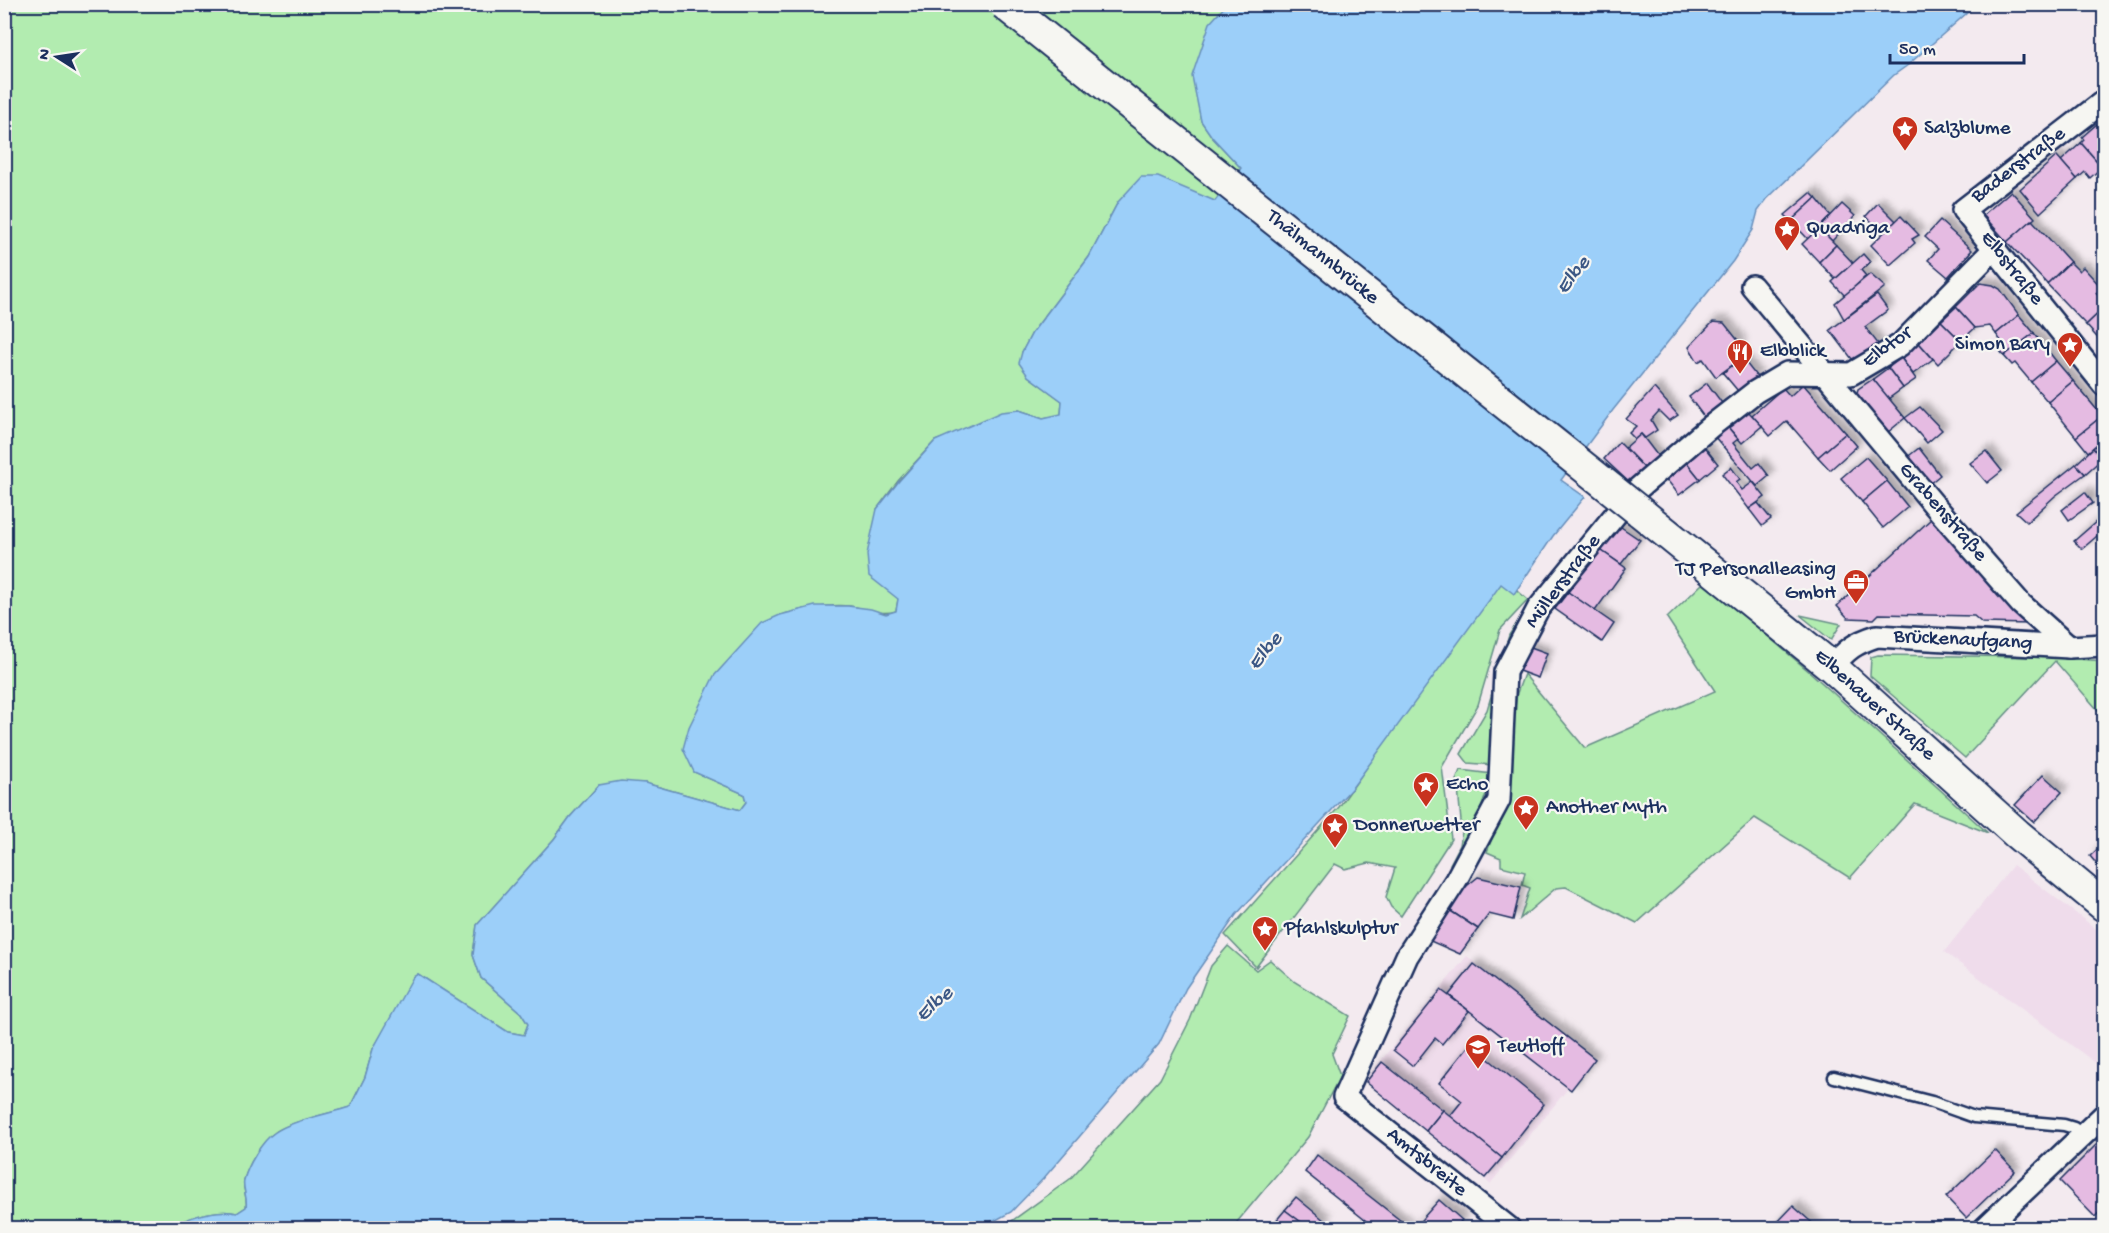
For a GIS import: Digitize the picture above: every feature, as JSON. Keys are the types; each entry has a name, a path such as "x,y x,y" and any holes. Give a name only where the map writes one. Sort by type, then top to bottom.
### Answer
{"street":[{"name":"Thälmannbrücke","path":"1004,4 1639,511"},
{"name":"Baderstraße","path":"1962,210 2104,101"},
{"name":"Elbstraße","path":"1962,210 2104,385"},
{"name":"Elbtor","path":"1823,372 1851,374 1900,345 1995,248"},
{"path":"1752,286 1823,372"},
{"name":"Grabenstraße","path":"1823,372 1935,506 2022,604 2069,646"},
{"name":"Müllerstraße","path":"1344,1097 1407,956 1456,880 1499,800 1505,672 1538,609 1634,492 1710,427 1755,392 1787,373 1823,372"},
{"name":"Elbenauer Straße","path":"1639,511 1832,667 2017,834 2104,906"},
{"name":"Brückenaufgang","path":"1832,667 1846,650 1877,636 2069,646 2104,645"},
{"name":"Amtsbreite","path":"1344,1097 1509,1228"},
{"path":"1985,1228 2104,1115"}],"lane":[{"path":"1834,1077 1932,1102 1974,1117 2064,1125 2074,1128 2082,1136"}],"shaded area":[{"path":"2013,865 2104,935 2104,1069 1944,952"},
{"name":"Teutloff","path":"1467,956 1592,1059 1490,1184 1364,1081"}],"green space":[{"path":"5,5 1226,5 1198,102 1201,121 1212,137 1241,168 1215,201 1118,202 1089,257 1032,333 1022,352 1028,376 1062,401 1061,415 1043,418 1019,410 935,441 898,481 877,509 898,599 896,611 879,612 850,606 832,606 780,615 694,772 744,794 746,802 740,810 645,783 599,785 477,925 473,955 481,978 521,1013 528,1024 524,1035 508,1032 418,974 373,1049 365,1077 350,1107 290,1125 269,1137 260,1147 246,1174 244,1183 246,1207 237,1213 210,1213 166,1228 5,1228"},
{"path":"1501,576 1528,600 1500,630 1478,705 1442,767 1451,839 1401,916 1391,907 1386,897 1395,868 1369,863 1345,869 1335,864 1256,967 1225,935 1339,807"},
{"path":"1704,582 1811,673 1988,833 1915,804 1850,878 1755,818 1637,923 1566,887 1556,888 1520,919 1530,888 1522,885 1525,872 1501,866 1501,858 1487,852 1509,791 1513,722 1517,693 1524,674 1585,748 1715,691 1667,618"},
{"path":"1531,611 1495,693 1491,716 1492,765 1468,763 1461,754 1487,710 1509,635 1517,623"},
{"path":"1800,615 1841,624 1831,640"},
{"path":"1878,655 2051,657 2104,661 2104,717 2055,661 1965,758 1870,676 1871,657"},
{"path":"1460,770 1492,774 1467,844 1455,866 1450,864 1460,845 1462,832 1457,778"},
{"path":"1228,946 1256,970 1270,960 1295,982 1350,1016 1332,1054 1340,1076 1308,1137 1232,1228 1002,1228 1070,1179 1160,1079 1190,1020 1211,966"}],"water":[{"name":"Elbe","path":"1226,5 1976,5 1894,75 1767,199 1758,211 1753,230 1733,261 1613,410 1561,480 1585,497 1553,536 1514,594 1501,584 1352,788 1236,915 1186,988 1159,1044 1043,1179 1011,1212 996,1220 971,1228 166,1228 210,1213 237,1213 246,1207 244,1183 246,1174 260,1147 269,1137 290,1124 350,1107 365,1077 373,1049 413,977 418,974 508,1032 524,1035 528,1024 521,1013 481,978 473,955 477,925 599,785 621,781 645,783 740,810 746,802 744,794 694,772 683,749 689,727 714,676 762,623 780,615 815,606 848,606 871,609 886,614 896,611 898,599 869,576 867,554 877,509 935,441 1001,412 1019,410 1043,418 1061,414 1062,401 1028,376 1019,363 1022,352 1032,333 1089,257 1118,202 1141,177 1158,177 1215,201 1241,168 1212,137 1201,121 1192,76 1210,23"}],"building":[{"path":"2097,124 2104,132 2104,165 2102,167 2081,143 2084,140 2082,137"},
{"path":"2081,143 2102,167 2090,178 2085,172 2077,179 2061,161"},
{"path":"2057,156 2077,179 2040,213 2020,189"},
{"path":"2011,191 2035,218 2007,242 1983,215"},
{"path":"1811,193 1816,198 1791,221 1785,215"},
{"path":"1816,198 1831,216 1808,239 1791,221"},
{"path":"1878,203 1896,221 1883,234 1866,216"},
{"path":"1842,204 1855,216 1832,241 1819,228"},
{"path":"1901,216 1919,235 1912,239 1915,243 1890,265 1871,245"},
{"path":"2032,220 2070,262 2047,284 2007,242"},
{"path":"1940,221 1972,250 1948,277 1928,260 1938,249 1925,237"},
{"path":"1819,228 1836,245 1819,262 1802,244"},
{"path":"1836,245 1853,263 1835,279 1819,262"},
{"path":"1863,254 1870,262 1861,270 1866,276 1845,296 1832,282"},
{"path":"2070,262 2079,271 2083,267 2102,288 2096,293 2104,302 2104,308 2086,325 2047,284"},
{"path":"1870,274 1885,287 1844,319 1835,303"},
{"path":"1980,283 1993,285 2000,289 2019,315 1996,334 1990,326 1975,328 1956,307"},
{"path":"1877,295 1888,310 1865,327 1879,345 1855,363 1830,330"},
{"path":"1956,307 1975,328 1961,341 1941,321"},
{"path":"2104,308 2104,345 2086,325"},
{"path":"2019,315 2034,333 2004,356 1996,346 2001,341 1996,334"},
{"path":"1941,321 1961,341 1938,364 1919,343"},
{"path":"1713,322 1724,323 1740,343 1737,352 1742,358 1716,377 1703,359 1698,362 1689,347"},
{"path":"2034,333 2056,361 2031,382 2015,363 2012,365 2004,356"},
{"path":"1919,343 1933,359 1913,374 1901,358"},
{"name":"Elbblick","path":"1742,358 1757,377 1738,391 1723,373"},
{"path":"1901,358 1916,379 1903,388 1888,368"},
{"path":"2056,361 2073,381 2048,402 2031,382"},
{"path":"1888,368 1903,388 1888,399 1873,379"},
{"path":"1873,379 1905,418 1887,433 1856,396 1858,389"},
{"path":"2073,381 2102,416 2076,437 2048,402"},
{"path":"1707,383 1722,403 1704,417 1689,397"},
{"path":"1803,384 1846,433 1818,457 1787,421 1770,436 1752,415 1783,388 1790,396"},
{"path":"1654,388 1678,415 1669,421 1659,411 1651,420 1657,430 1645,438 1641,434 1635,439 1629,433 1636,426 1626,419"},
{"path":"1920,407 1942,430 1927,443 1905,418"},
{"path":"1746,409 1762,426 1742,443 1727,426"},
{"path":"2102,416 2104,438 2088,452 2076,437"},
{"path":"1727,426 1738,439 1733,443 1753,468 1759,463 1769,476 1757,486 1714,436"},
{"path":"1846,433 1857,446 1830,470 1818,457"},
{"path":"1641,434 1660,459 1647,471 1625,448"},
{"path":"2104,438 2104,463 2093,448"},
{"path":"1619,442 1647,471 1632,485 1604,459"},
{"path":"1702,444 1718,464 1700,479 1684,459"},
{"path":"1919,448 1940,475 1928,485 1906,458"},
{"path":"2093,448 2102,459 2085,474 2076,464"},
{"path":"1986,451 2002,471 1987,483 1970,463"},
{"path":"1866,457 1887,481 1862,502 1841,478"},
{"path":"1684,459 1700,479 1679,495 1663,475"},
{"path":"2076,464 2085,474 2055,496 2027,522 2016,512"},
{"path":"1731,467 1740,479 1736,482 1742,490 1753,482 1765,497 1749,509 1722,474"},
{"path":"1887,481 1908,507 1883,528 1862,502"},
{"path":"2085,492 2093,503 2069,520 2062,510"},
{"path":"1758,503 1771,519 1762,526 1749,509"},
{"path":"2104,515 2104,530 2082,549 2074,541"},
{"path":"1931,519 2030,624 1982,623 1974,616 1879,614 1874,619 1848,618 1837,606"},
{"path":"1618,525 1640,540 1621,564 1599,549"},
{"path":"1599,549 1626,568 1595,611 1568,592"},
{"path":"1568,592 1614,624 1602,642 1555,609"},
{"path":"1528,646 1547,653 1538,678 1519,671"},
{"path":"2043,775 2062,792 2034,822 2015,805"},
{"path":"2104,843 2104,873 2090,856"},
{"path":"1478,877 1521,887 1513,920 1489,914 1478,929 1449,910 1463,889"},
{"path":"1449,910 1478,929 1460,954 1428,940"},
{"path":"1474,964 1595,1059 1571,1090 1449,995"},
{"path":"1441,990 1469,1011 1442,1044 1435,1038 1413,1066 1393,1050"},
{"path":"1470,1044 1544,1104 1502,1158 1450,1116 1462,1101 1439,1083"},
{"path":"1382,1062 1443,1110 1426,1131 1366,1082"},
{"path":"1443,1110 1502,1158 1485,1178 1426,1131"},
{"path":"2104,1137 2104,1207 2095,1217 2060,1181"},
{"path":"1995,1150 2015,1171 1966,1218 1946,1197"},
{"path":"1317,1155 1410,1228 1375,1228 1305,1172"},
{"path":"1296,1197 1325,1221 1319,1228 1309,1228 1285,1210"},
{"path":"1439,1200 1462,1220 1455,1228 1414,1228"},
{"path":"1793,1206 1818,1228 1772,1228"},
{"path":"1285,1210 1309,1228 1282,1228 1275,1222"}],"place":[{"name":"Salzblume","path":"1905,152"},
{"name":"Quadriga","path":"1787,252"},
{"name":"Simon Bary","path":"2070,368"},
{"name":"Elbblick","path":"1740,375"},
{"name":"TJ Personalleasing GmbH","path":"1856,605"},
{"name":"Echo","path":"1426,808"},
{"name":"Another Myth","path":"1526,831"},
{"name":"Donnerwetter","path":"1335,849"},
{"name":"Pfahlskulptur","path":"1265,952"},
{"name":"Teutloff","path":"1478,1070"}]}
